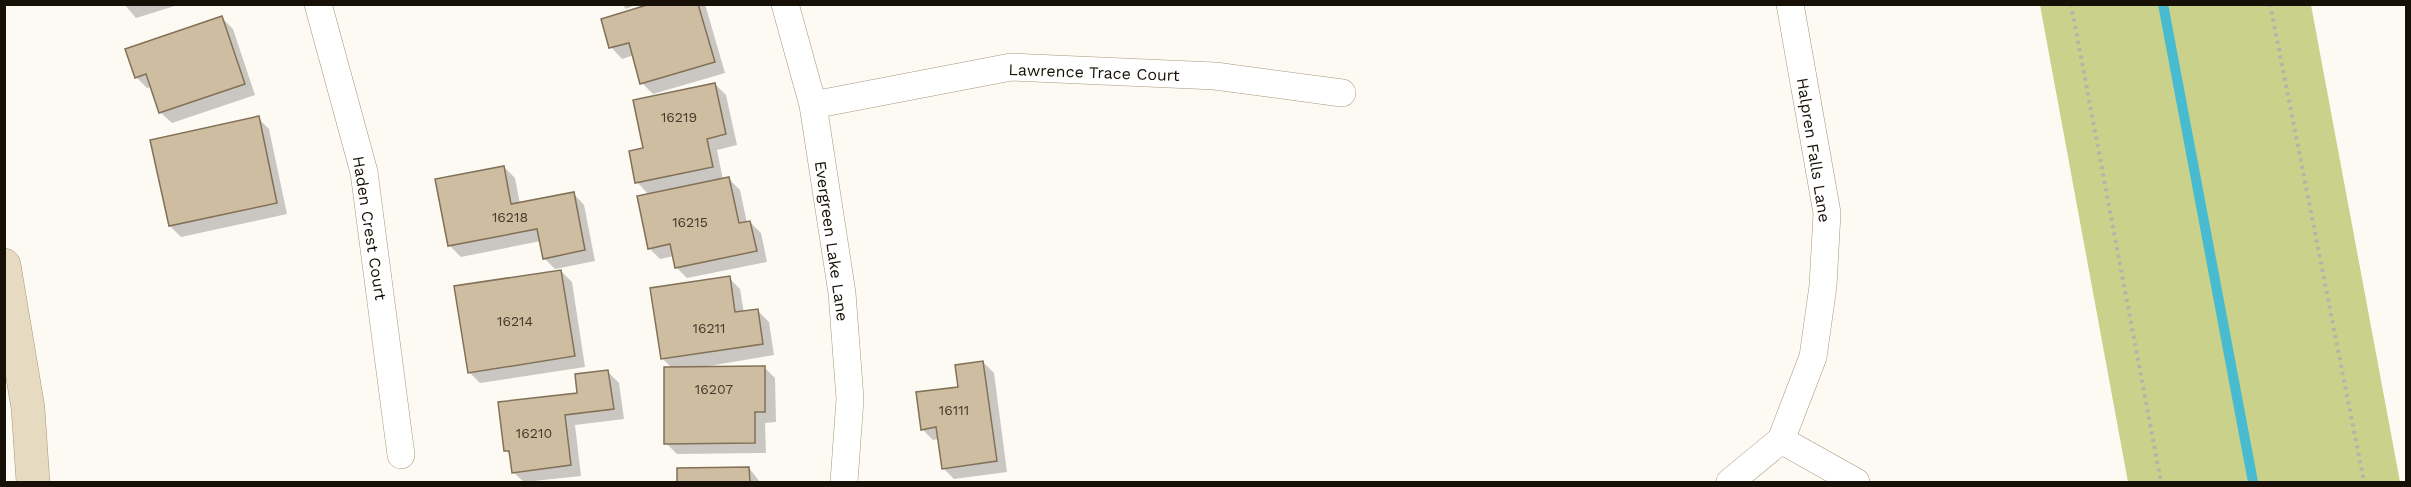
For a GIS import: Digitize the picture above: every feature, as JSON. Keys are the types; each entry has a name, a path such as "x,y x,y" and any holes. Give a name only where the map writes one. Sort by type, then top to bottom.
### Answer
{"street":[{"name":"Haden Crest Court","path":"318,4 364,172 401,455"},
{"name":"Evergreen Lake Lane","path":"785,4 813,105 842,293 850,399 844,483"},
{"name":"Halpren Falls Lane","path":"1730,483 1781,440 1812,357 1823,286 1827,213 1790,4"},
{"name":"Lawrence Trace Court","path":"813,105 1011,68 1215,76 1342,93"},
{"path":"4,265 28,408 33,483"},
{"path":"1781,440 1856,483"}],"path":[{"path":"2071,4 2161,483"},
{"path":"2270,4 2364,483"}],"green space":[{"path":"2040,5 2311,5 2400,482 2128,482"}],"building":[{"path":"650,4 698,4 715,62 640,84 629,43 609,48 601,19"},
{"path":"222,16 245,84 159,113 146,74 135,78 125,49"},
{"path":"715,83 726,134 707,139 713,167 635,183 629,151 643,148 633,100"},
{"path":"259,116 277,203 169,226 150,140"},
{"path":"504,166 511,204 574,192 585,250 543,259 537,229 448,246 435,179"},
{"path":"729,177 739,223 750,221 757,251 675,268 670,244 648,249 637,196"},
{"path":"561,270 575,356 468,373 454,286"},
{"path":"730,276 735,312 758,309 763,344 661,359 650,288"},
{"path":"983,361 997,461 942,469 936,427 921,430 916,392 958,387 955,365"},
{"path":"765,366 765,412 755,412 755,443 664,444 664,367"},
{"path":"608,370 614,409 565,415 571,465 512,473 509,451 504,451 498,402 577,393 575,374"},
{"path":"749,467 750,482 677,482 677,468"}],"waterway":[{"path":"2163,4 2253,482"}]}
